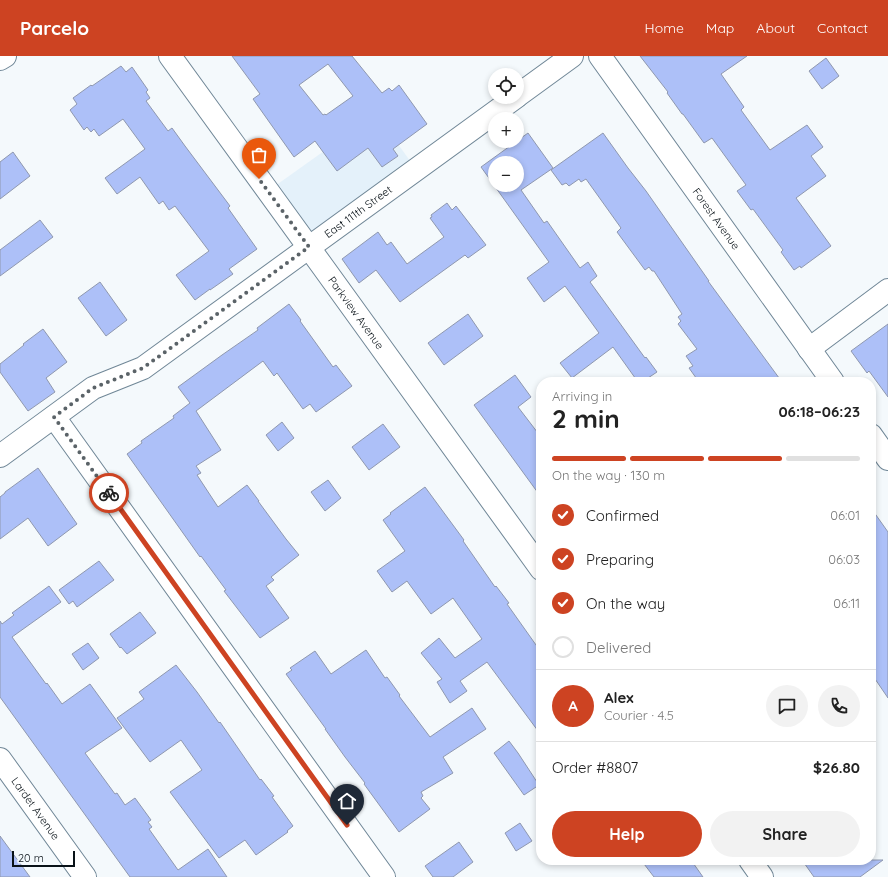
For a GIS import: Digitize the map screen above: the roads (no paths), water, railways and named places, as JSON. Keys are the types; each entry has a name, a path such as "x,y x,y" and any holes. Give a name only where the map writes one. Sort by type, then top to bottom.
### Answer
{"street":[{"path":"0,59 4,56"},
{"name":"Parkview Avenue","path":"170,56 536,563"},
{"name":"East 111th Street","path":"524,90 572,56"},
{"name":"Forest Avenue","path":"600,56 829,377"},
{"name":"East 111th Street","path":"0,456 93,388 143,368 505,104"},
{"path":"809,349 888,290"},
{"path":"54,417 384,877"},
{"path":"876,442 888,459"},
{"name":"Lardet Avenue","path":"0,759 85,877"},
{"path":"754,865 762,877"}]}
